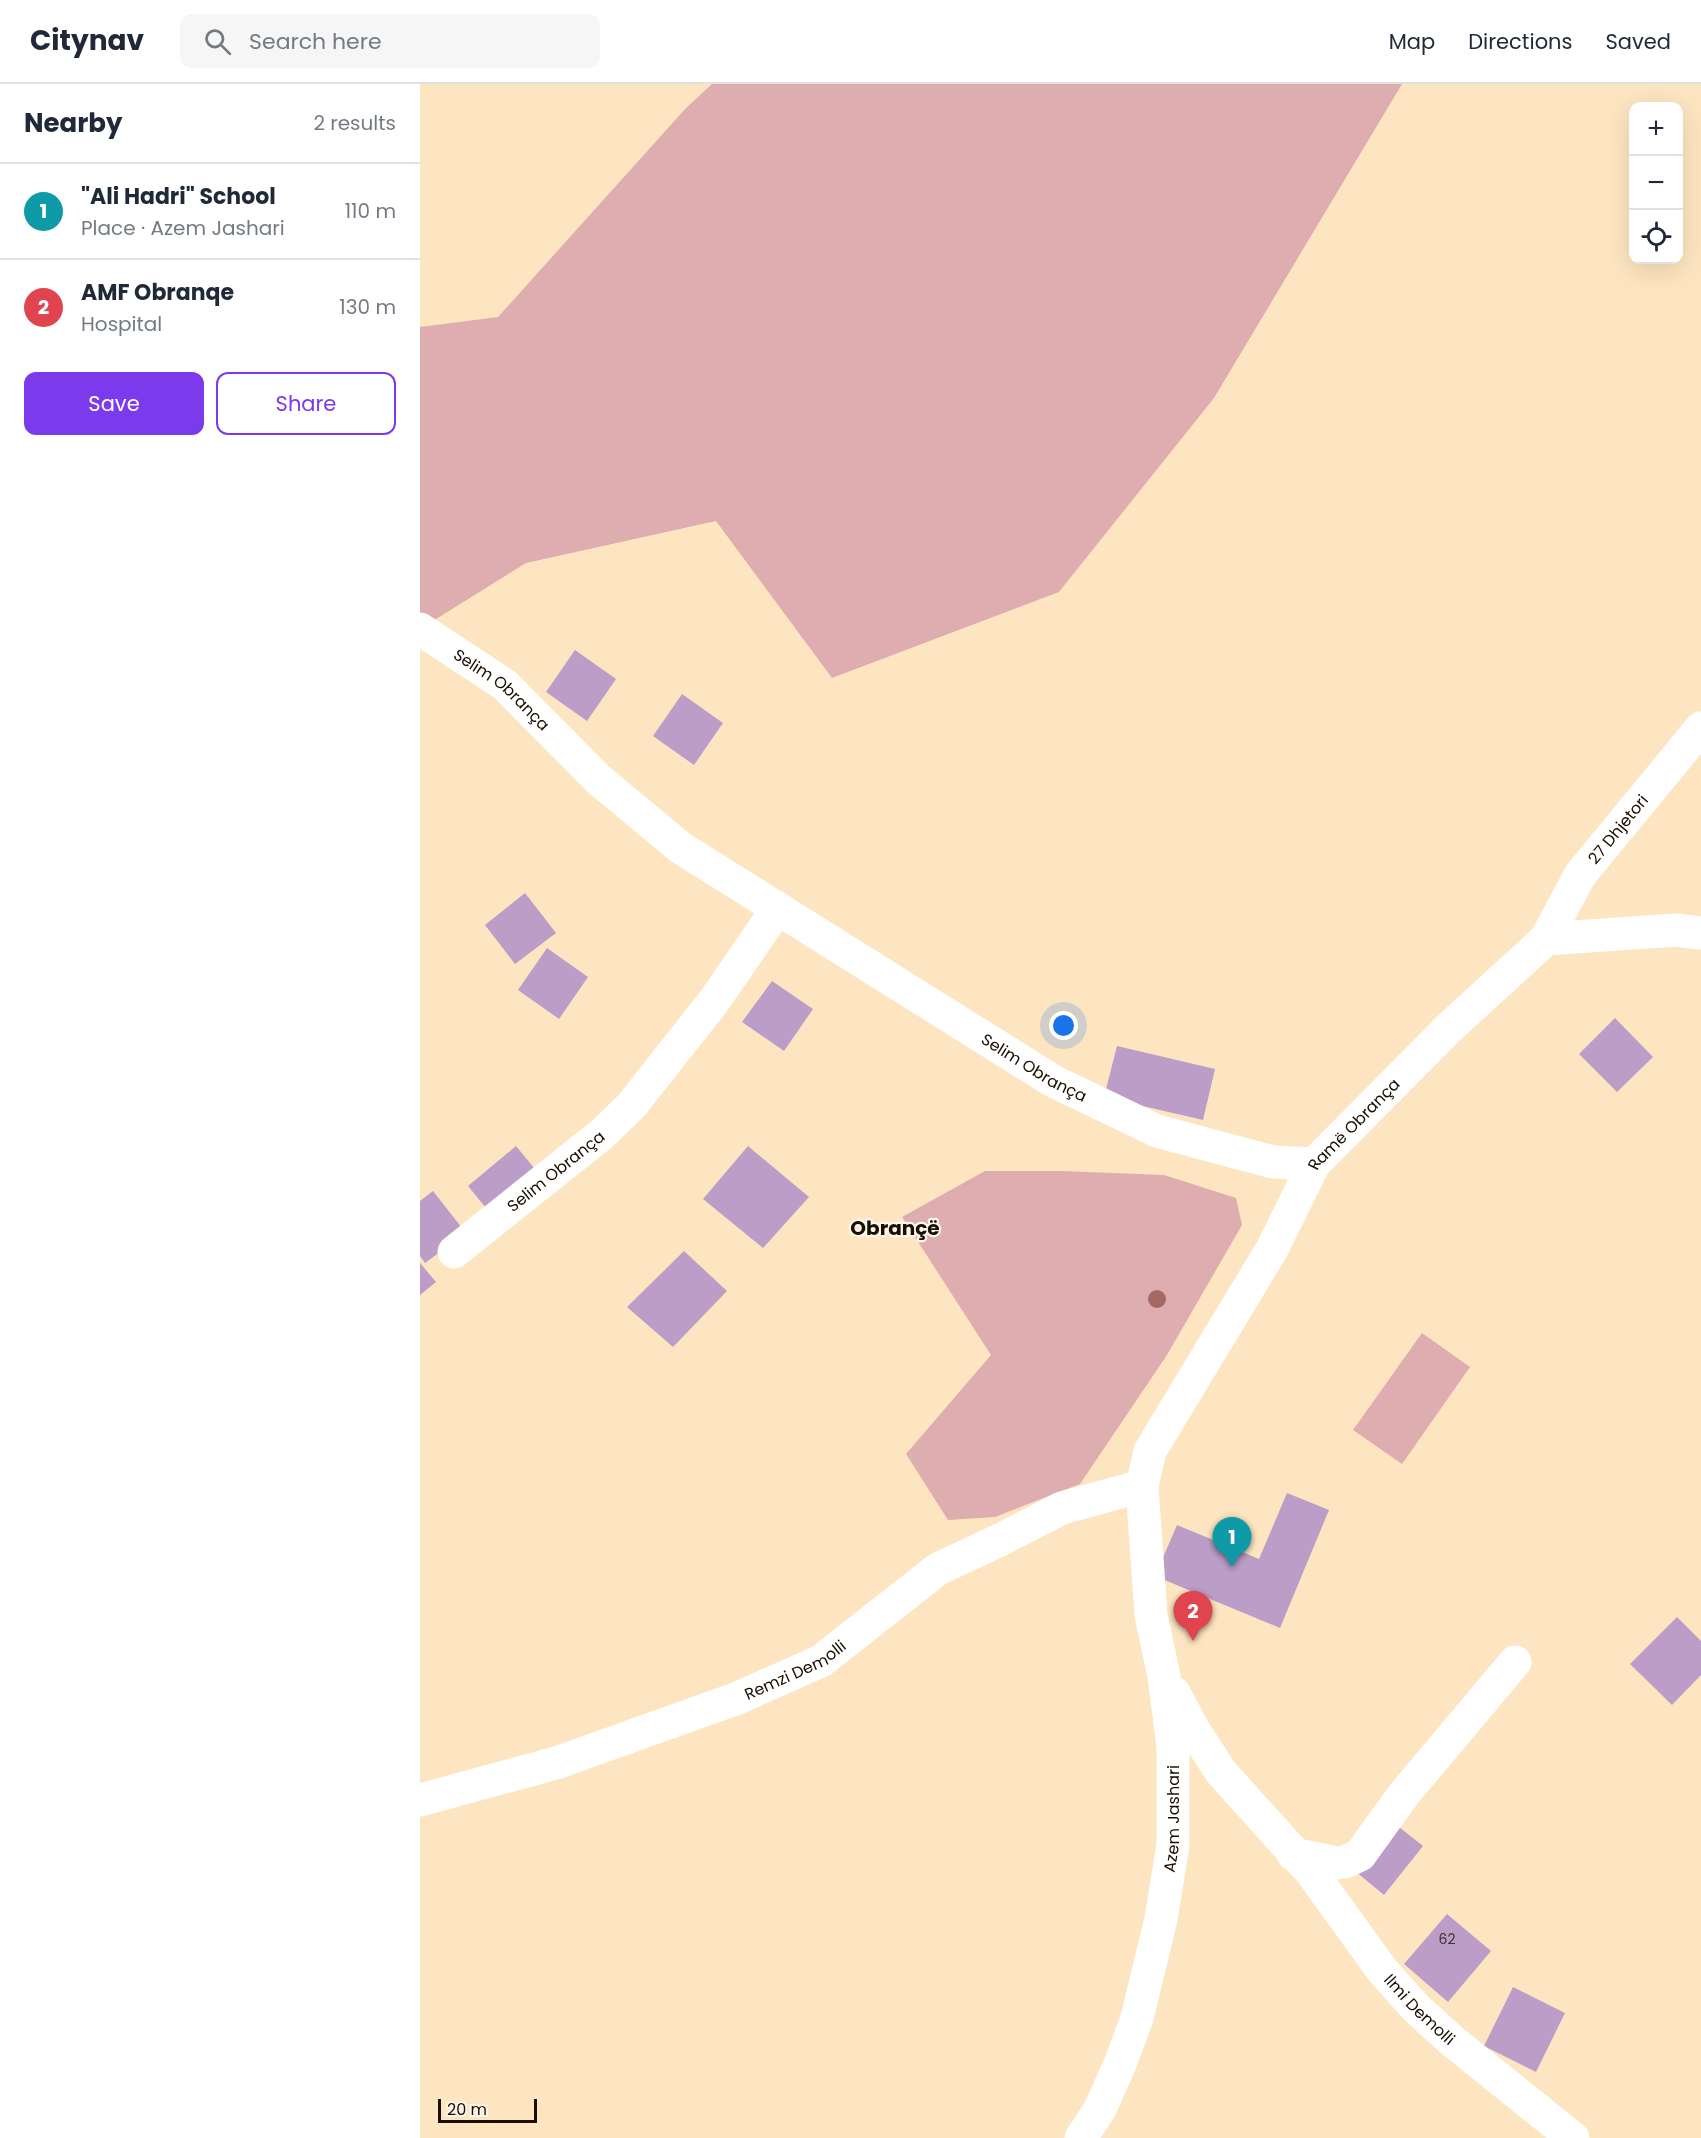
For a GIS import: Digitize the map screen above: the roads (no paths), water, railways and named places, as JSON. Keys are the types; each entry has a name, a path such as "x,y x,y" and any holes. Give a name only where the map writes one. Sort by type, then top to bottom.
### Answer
{"street":[{"name":"Selim Obrança","path":"420,629 505,685 598,779 681,848 1053,1081 1157,1131 1273,1162 1314,1164"},
{"name":"27 Dhjetori","path":"1546,939 1580,874 1701,728"},
{"name":"Selim Obrança","path":"454,1252 602,1134 631,1106 714,1001 778,908"},
{"path":"1546,939 1676,930 1701,933"},
{"name":"Ramë Obrança","path":"1142,1486 1150,1451 1272,1250 1314,1164 1450,1027 1546,939"},
{"name":"Azem Jashari","path":"1081,2138 1100,2109 1137,2018 1161,1919 1170,1870 1174,1796 1173,1747 1164,1676 1151,1615 1142,1486"},
{"name":"Remzi Demolli","path":"420,1800 556,1763 738,1698 821,1661 938,1569 1062,1508 1142,1486"},
{"path":"1293,1854 1337,1863 1360,1855 1404,1794 1515,1662"},
{"name":"Ilmi Demolli","path":"1164,1676 1195,1732 1221,1772 1312,1873 1382,1971 1415,2007 1451,2040 1573,2138"}],"place":[{"name":"\"Ali Hadri\" School","path":"1232,1567"},
{"name":"AMF Obranqe","path":"1193,1641"}],"district":[{"name":"Obrançë","path":"895,1228"}]}
